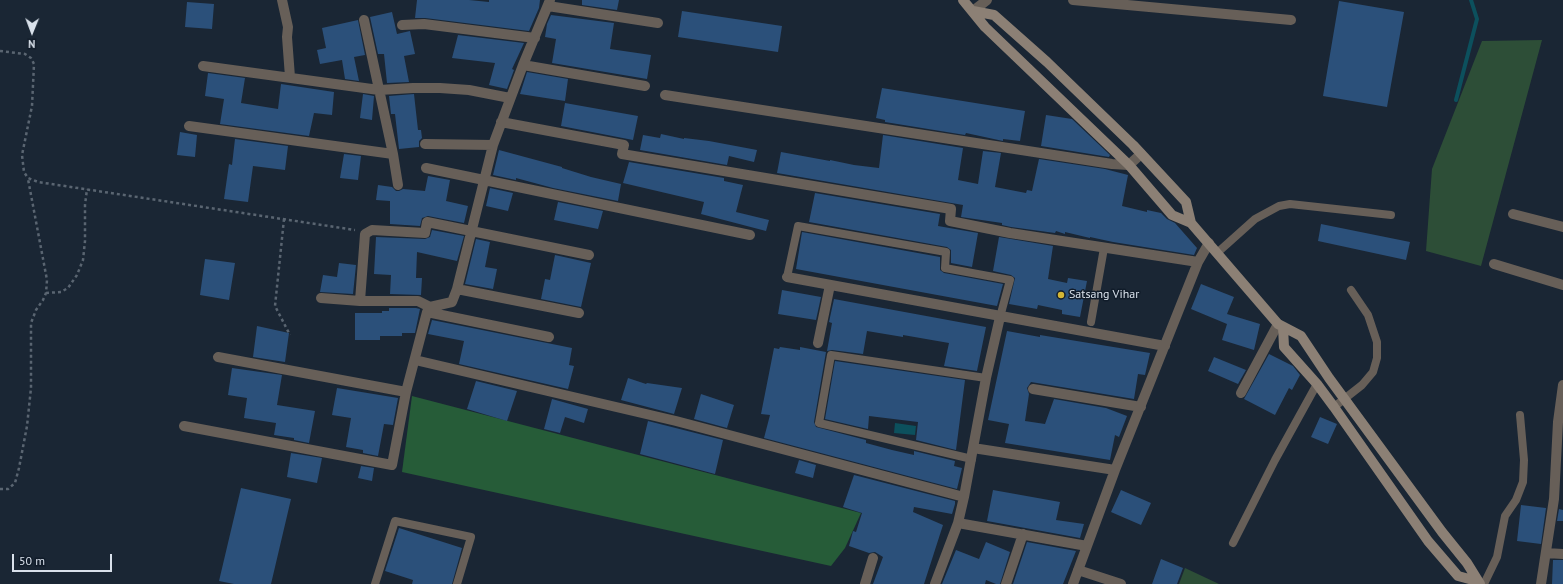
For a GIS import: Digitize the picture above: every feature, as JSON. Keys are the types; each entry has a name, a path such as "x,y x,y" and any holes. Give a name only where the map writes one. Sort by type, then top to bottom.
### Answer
{"main road":[{"path":"963,0 985,27 1129,165 1172,215 1191,223 1280,326 1301,336 1344,400 1481,583"},
{"path":"973,11 994,15 1047,62 1141,154 1186,202 1191,223"},
{"path":"1280,326 1284,347 1317,384 1428,541 1458,576 1481,583"}],"street":[{"path":"282,0 288,26 287,37 290,77"},
{"path":"973,11 987,0"},
{"path":"1074,0 1291,20"},
{"path":"428,309 452,302 458,288 493,145 522,65 549,3 658,23"},
{"path":"364,20 393,154 398,185"},
{"path":"402,25 424,24 535,38"},
{"path":"522,65 644,86"},
{"path":"204,66 379,90 440,88 469,90 510,98"},
{"path":"665,95 1112,164 1129,165 1141,154"},
{"path":"501,122 624,144 622,154 951,209 950,221 1010,233 1198,262"},
{"path":"189,126 393,154"},
{"path":"425,144 493,145"},
{"path":"426,168 750,235"},
{"path":"1513,214 1563,227"},
{"path":"360,301 364,234 372,230 425,233 427,222 589,255"},
{"path":"1073,584 1115,470 1198,262 1209,243"},
{"path":"1494,264 1563,285"},
{"path":"787,278 1165,346"},
{"path":"818,344 830,285"},
{"path":"458,288 579,313"},
{"path":"321,298 360,301 418,301 428,309 549,337"},
{"path":"184,426 392,465 406,392 428,309"},
{"path":"935,584 958,523 972,459 986,378 1000,317"},
{"path":"1242,393 1280,326"},
{"path":"218,357 406,392"},
{"path":"415,360 676,421 964,497"},
{"path":"1541,584 1546,553 1559,500 1560,448 1558,422 1563,385"},
{"path":"1033,389 1141,407"},
{"path":"973,448 1115,470"},
{"path":"958,523 1087,546"},
{"path":"1006,584 1023,534"},
{"path":"1546,553 1563,554"},
{"path":"865,584 873,558"},
{"path":"1078,570 1117,583"}],"lane":[{"path":"1218,253 1255,219 1280,206 1290,204 1391,215"},
{"path":"787,278 798,226 946,252 945,268 1010,280 1000,317"},
{"path":"1091,322 1104,248"},
{"path":"1334,407 1344,400 1373,372 1377,358 1378,342 1368,315 1351,290"},
{"path":"972,459 819,423 820,415 831,355 986,378"},
{"path":"1233,543 1275,460 1317,384"},
{"path":"1481,583 1497,557 1506,516 1516,500 1523,482 1524,460 1520,415"},
{"path":"375,584 395,521 471,537 457,584"}],"path":[{"path":"0,51 25,54 31,58 34,64 32,106 22,156 24,172 28,178 47,280 46,293 36,310 31,323 31,388 27,426 19,468 15,483 8,489 0,489"},
{"path":"28,178 38,182 352,229 364,234"},
{"path":"46,293 61,292 68,288 77,275 83,260 87,189"},
{"path":"284,219 275,306 290,335"}],"green space":[{"path":"1542,40 1481,266 1426,251 1432,169 1482,41"},
{"path":"412,396 861,513 845,548 831,566 402,472"},
{"path":"1185,568 1219,584 1179,584"}],"water":[{"path":"895,423 916,426 915,435 894,433"}],"building":[{"path":"417,0 469,0 489,2 489,0 540,0 539,8 529,31 415,18"},
{"path":"582,0 619,0 617,10 582,5"},
{"path":"1339,1 1404,12 1387,107 1323,96"},
{"path":"187,2 214,4 212,29 185,27"},
{"path":"682,11 782,26 778,52 678,37"},
{"path":"392,12 397,34 410,31 415,54 404,56 409,82 387,83 384,54 378,54 370,17"},
{"path":"551,15 614,23 610,49 651,55 647,79 552,63 556,39 545,37 547,24"},
{"path":"358,20 365,55 354,57 359,81 345,79 342,60 320,64 317,50 326,48 322,28"},
{"path":"458,35 524,43 512,69 514,70 507,89 489,85 495,63 452,58"},
{"path":"527,72 568,79 565,101 520,94"},
{"path":"208,73 245,78 241,103 278,109 281,84 334,92 332,115 314,113 309,136 220,124 224,99 205,96"},
{"path":"882,88 1025,111 1020,141 1003,139 1003,141 966,133 965,135 885,122 885,120 876,118"},
{"path":"363,94 374,96 372,120 360,118"},
{"path":"414,94 418,130 421,130 422,138 419,141 419,147 399,149 395,114 391,114 389,96"},
{"path":"565,103 638,116 633,140 561,126"},
{"path":"1046,115 1072,119 1110,155 1109,157 1041,146"},
{"path":"180,132 197,135 195,157 177,155"},
{"path":"661,134 757,150 754,162 729,156 727,165 640,150 643,135 660,138"},
{"path":"883,135 963,148 958,180 978,184 983,151 1001,153 995,187 1026,193 1027,190 1032,191 1039,159 1105,169 1128,175 1122,206 1147,212 1147,210 1161,213 1167,219 1175,223 1197,248 1194,255 1090,238 1065,232 1065,234 1056,231 1055,233 1011,227 1002,225 1002,223 961,217 963,205 777,173 781,152 879,168"},
{"path":"235,139 288,146 285,170 253,166 248,202 224,199 229,164 232,165"},
{"path":"499,150 562,167 591,177 621,184 618,201 553,188 516,178 516,180 493,175"},
{"path":"344,154 361,156 358,180 340,178"},
{"path":"629,162 724,178 724,181 743,185 736,212 769,220 766,231 701,214 704,202 623,183"},
{"path":"428,176 450,180 446,201 468,206 464,223 428,216 422,218 420,226 390,224 390,201 376,200 378,185 392,187 396,191 403,189 425,191"},
{"path":"490,188 513,193 508,211 486,206"},
{"path":"815,193 940,214 938,226 978,233 972,267 951,263 951,250 947,247 809,222"},
{"path":"558,202 603,211 598,229 554,220"},
{"path":"1321,224 1410,242 1406,260 1318,241"},
{"path":"432,230 464,236 457,261 417,252 416,278 422,278 421,295 390,294 391,275 374,274 376,237 425,239 430,237"},
{"path":"802,232 940,257 940,270 944,273 1003,284 997,306 796,269"},
{"path":"999,237 1053,246 1048,279 1067,283 1068,278 1087,281 1080,317 1062,314 1062,310 1038,305 1037,309 1009,304 1015,278 1011,275 993,271"},
{"path":"476,239 490,242 485,267 497,269 493,289 465,284"},
{"path":"555,255 591,263 581,307 541,299 545,279 550,280"},
{"path":"205,259 235,263 229,300 200,295"},
{"path":"339,263 356,265 353,294 320,292 323,275 337,277"},
{"path":"1201,284 1234,297 1227,314 1260,324 1254,350 1222,340 1227,324 1191,309"},
{"path":"782,290 821,297 816,320 778,314"},
{"path":"834,299 986,327 977,371 944,366 949,343 903,335 903,337 867,331 863,354 832,350 827,351 832,323 829,322"},
{"path":"389,308 420,309 415,333 402,333 402,336 380,336 380,340 355,340 355,313 382,313 382,311 389,311"},
{"path":"432,320 572,348 569,365 574,366 568,389 459,364 464,341 428,334"},
{"path":"257,326 289,333 285,362 253,357"},
{"path":"1007,331 1150,353 1145,375 1138,374 1134,399 1031,382 1027,388 1029,394 1025,421 1045,424 1054,399 1106,408 1127,416 1119,437 1115,435 1110,460 1005,443 1009,424 988,420"},
{"path":"780,347 800,350 800,347 826,352 814,422 816,427 866,440 866,443 892,450 914,455 914,451 955,461 954,466 962,468 957,489 764,438 770,415 761,414 774,348 779,349"},
{"path":"1269,354 1293,366 1300,375 1292,390 1289,388 1275,415 1244,399"},
{"path":"1214,357 1246,370 1238,384 1208,371"},
{"path":"835,361 965,380 956,450 916,440 918,422 869,416 868,429 825,419"},
{"path":"232,368 282,375 277,405 315,411 309,443 294,440 294,438 274,435 276,423 244,418 247,398 228,395"},
{"path":"628,378 646,384 682,388 674,414 621,400"},
{"path":"476,381 517,391 507,421 467,409"},
{"path":"337,388 398,398 393,425 384,424 378,456 363,453 363,450 346,447 351,418 332,415"},
{"path":"701,394 734,405 727,428 694,419"},
{"path":"552,399 588,409 584,423 565,417 560,433 544,429"},
{"path":"1320,417 1337,424 1328,444 1311,437"},
{"path":"648,421 723,440 715,474 640,454"},
{"path":"291,453 322,458 317,483 287,477"},
{"path":"799,460 816,465 813,478 795,473"},
{"path":"361,466 374,468 372,481 358,478"},
{"path":"854,475 955,501 952,514 914,507 913,512 943,525 924,584 873,584 883,557 875,552 869,553 849,546 853,531 856,532 862,513 843,507"},
{"path":"241,488 291,499 271,584 234,584 219,581"},
{"path":"993,490 1060,502 1056,520 1084,524 1080,538 987,521"},
{"path":"1121,490 1151,503 1141,525 1111,512"},
{"path":"1521,505 1546,508 1541,544 1517,541"},
{"path":"1559,509 1563,510 1563,521 1557,521"},
{"path":"399,528 462,548 452,584 412,584 413,580 385,571"},
{"path":"986,542 1010,552 1000,584 986,580 985,584 942,584 956,550 979,559"},
{"path":"1027,542 1076,551 1063,584 1013,584"},
{"path":"1161,559 1183,568 1177,584 1152,584"},
{"path":"1553,560 1563,560 1563,584 1552,584"}],"waterway":[{"path":"1456,100 1477,19 1471,0"}],"place":[{"name":"Satsang Vihar","path":"1061,295"}]}
